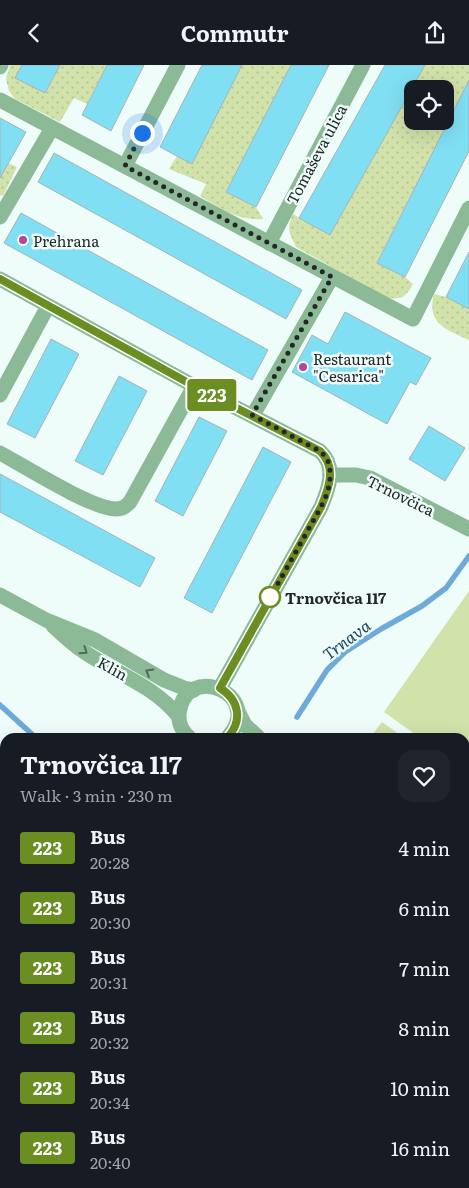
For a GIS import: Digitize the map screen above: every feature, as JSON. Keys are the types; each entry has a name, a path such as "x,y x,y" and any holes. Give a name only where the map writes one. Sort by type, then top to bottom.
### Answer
{"street":[{"path":"125,166 178,65"},
{"name":"Tomaševa ulica","path":"269,243 363,65"},
{"path":"0,100 412,319 469,208"},
{"path":"0,217 52,128"},
{"path":"252,415 332,277"},
{"path":"0,279 194,386 320,451 326,457 330,466 330,483 321,507 220,688"},
{"path":"0,395 48,306"},
{"path":"0,453 92,503 116,509 124,507 130,502 194,386"},
{"name":"Trnovčica","path":"330,475 370,478 467,528"},
{"name":"Klin","path":"0,595 46,620 95,640 164,680 194,690"},
{"name":"Klin","path":"46,620 84,652 150,689 171,707 179,717 181,727 186,733"},
{"path":"179,717 182,701 187,695 202,686 211,686 220,688 228,693 234,700 245,725 254,733"},
{"path":"231,733 236,725 238,717 237,708"}],"green space":[{"path":"10,65 22,65 16,78 45,93 60,65 107,65 87,104 74,98 60,122 15,99 9,91 6,79"},
{"path":"242,65 291,65 226,191 256,207 263,219 246,218 222,210 200,196 206,184 169,169 177,156 192,163"},
{"path":"425,65 469,65 469,80 454,110 454,80 417,80"},
{"path":"404,103 404,130 444,130 377,262 405,277 413,284 403,297 387,298 296,247 289,231 293,214 330,235"},
{"path":"0,159 17,167 3,196 0,195"},
{"path":"434,294 446,297 469,309 469,340 440,325 433,312"},
{"path":"469,591 469,733 413,733 384,712"},
{"path":"382,722 397,733 374,733"}],"building":[{"path":"22,65 60,65 45,93 15,78"},
{"path":"107,65 144,65 111,131 82,115"},
{"path":"202,65 242,65 192,164 160,147"},
{"path":"291,65 329,65 256,207 226,192"},
{"path":"385,65 425,65 417,80 404,80 404,103 330,235 299,218"},
{"path":"469,80 469,151 405,277 377,263 444,130 454,130 454,110"},
{"path":"0,118 26,132 0,178"},
{"path":"54,153 302,290 286,319 38,182"},
{"path":"21,213 268,350 252,380 4,243"},
{"path":"469,252 469,309 446,297"},
{"path":"345,312 431,358 416,385 410,382 387,424 292,372 312,335 328,344"},
{"path":"51,339 79,354 35,438 7,424"},
{"path":"119,376 147,391 103,475 75,461"},
{"path":"199,417 227,431 183,516 155,501"},
{"path":"429,426 465,448 445,481 409,459"},
{"path":"263,447 291,462 212,613 184,598"},
{"path":"0,474 155,558 140,587 0,512"}],"waterway":[{"name":"Trnava","path":"297,717 327,670 345,652 422,606 446,588 469,556"},
{"name":"Trnava","path":"0,705 31,733"}],"bus line":[{"name":"223","path":"0,279 194,386 320,451 326,457 330,466 330,483 321,507 220,688 234,700 237,708 238,717 232,733"}],"place":[{"name":"Prehrana","path":"23,240"},
{"name":"Restaurant \"Cesarica\"","path":"303,367"},
{"name":"Trnovčica 117","path":"270,597"}],"route":[{"path":"142,133 125,166 332,277 252,415 320,451 326,457 330,466 330,483 321,507 267,603 270,597"}]}
